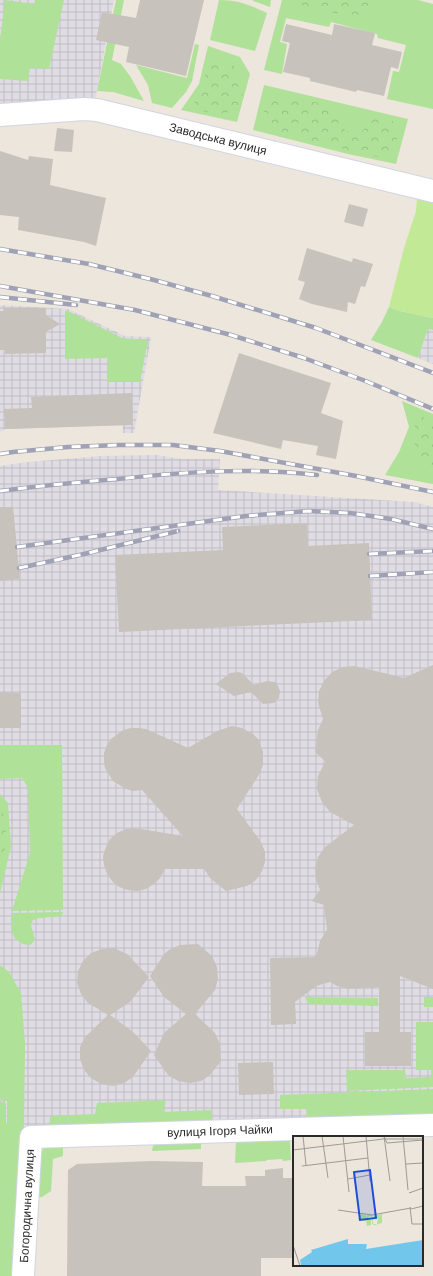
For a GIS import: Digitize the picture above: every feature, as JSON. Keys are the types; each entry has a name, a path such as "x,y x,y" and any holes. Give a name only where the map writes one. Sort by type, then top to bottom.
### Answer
{"street":[{"name":"Заводська вулиця","path":"0,115 97,110 433,191"},
{"name":"вулиця Ігоря Чайки","path":"31,1137 433,1125"},
{"name":"Богородична вулиця","path":"23,1276 31,1137"}],"shaded area":[{"path":"0,0 114,0 95,101 0,105"},
{"path":"0,305 68,309 125,336 151,337 134,433 123,433 123,425 5,429 0,432"},
{"path":"428,329 433,330 433,364 418,358"},
{"path":"157,455 181,459 220,459 218,490 414,502 433,507 433,1116 49,1128 24,1126 0,1276 0,466 100,456"}],"green space":[{"path":"5,0 34,4 35,0 64,0 49,69 30,68 28,81 0,79 0,40"},
{"path":"116,0 124,0 112,60 121,64 130,76 144,101 113,92 97,91"},
{"path":"219,0 244,4 267,13 255,51 210,40"},
{"path":"271,0 270,7 253,1"},
{"path":"282,0 418,0 433,4 433,109 387,99 393,71 399,72 406,45 378,38 377,34 331,22 329,27 286,18 280,42 287,44 282,74 264,70"},
{"path":"296,0 371,0 370,11 358,15 316,10 301,4"},
{"path":"195,44 199,45 192,81 186,92 172,108 152,103 148,85 136,65 187,78"},
{"path":"208,46 240,57 250,74 237,122 181,110 199,84"},
{"path":"212,61 230,61 240,75 243,88 240,102 232,111 223,113 214,113 195,109 194,105 207,70"},
{"path":"264,85 408,119 396,164 348,154 253,130"},
{"path":"299,100 321,103 340,113 341,124 346,131 361,132 375,118 389,120 400,124 395,150 386,158 372,156 274,132 262,124 264,111 274,101"},
{"path":"417,199 433,203 433,318 400,311 389,307 404,248 416,211"},
{"path":"389,307 400,311 433,318 433,330 428,329 418,358 371,340"},
{"path":"65,311 68,311 122,338 148,340 140,382 107,382 108,358 65,359"},
{"path":"402,401 433,414 433,484 385,475 399,452 409,427"},
{"path":"419,414 433,424 433,472 419,463 416,457 414,417"},
{"path":"0,745 62,745 63,910 12,911 30,853 28,788 22,778 0,779"},
{"path":"0,794 8,803 11,847 0,893"},
{"path":"0,805 5,822 6,841 0,878"},
{"path":"63,912 62,916 33,920 31,925 35,940 30,945 23,944 15,939 11,928 11,913"},
{"path":"0,965 9,972 21,993 25,1043 24,1126 13,1276 0,1276 0,1124 7,1124 7,1101 0,1099"},
{"path":"305,997 378,998 378,1006 308,1004"},
{"path":"424,997 433,997 433,1007 424,1007"},
{"path":"416,1022 433,1022 433,1087 347,1091 346,1070 405,1070 406,1078 431,1077 431,1070 416,1070"},
{"path":"433,1089 433,1116 307,1120 306,1109 280,1109 280,1095"},
{"path":"166,1100 163,1112 211,1110 213,1122 49,1128 50,1116 95,1114 97,1103"},
{"path":"0,1101 6,1103 6,1124 0,1123"},
{"path":"236,1140 290,1140 291,1160 283,1161 282,1159 235,1163"},
{"path":"154,1141 201,1141 201,1149 152,1151"},
{"path":"63,1144 63,1156 53,1159 51,1191 42,1197 39,1197 41,1153 45,1146"}],"building":[{"path":"140,0 204,0 186,76 126,62 129,47 96,40 102,12 136,18"},
{"path":"286,24 332,35 334,24 375,33 372,45 402,52 398,69 391,67 384,96 357,90 356,92 310,81 310,78 283,72 290,43 282,41"},
{"path":"57,128 74,130 72,152 54,151"},
{"path":"0,151 28,160 29,156 53,159 50,185 106,198 96,246 84,242 18,230 19,217 0,215"},
{"path":"349,204 368,209 363,227 344,222"},
{"path":"307,248 352,262 353,258 373,264 365,287 361,286 355,304 348,302 347,312 312,304 299,299 305,282 298,280"},
{"path":"4,308 46,308 46,315 60,324 46,332 46,353 5,354 5,350 0,350 0,311 4,311"},
{"path":"239,353 331,383 321,413 343,421 336,459 316,455 318,446 283,440 281,449 213,433"},
{"path":"132,393 133,425 5,429 4,409 32,408 31,397"},
{"path":"0,507 13,507 20,579 0,581"},
{"path":"307,523 308,546 369,543 372,620 119,632 115,555 223,550 222,527"},
{"path":"433,665 433,989 400,976 400,1032 411,1032 411,1066 365,1066 365,1032 379,1032 379,987 349,989 337,986 330,982 316,986 295,1002 296,1024 271,1025 270,958 316,957 320,941 327,930 324,905 312,901 320,890 316,879 315,868 318,857 325,847 354,825 330,812 322,802 317,789 318,776 326,762 315,752 318,730 323,719 318,703 319,691 324,681 332,672 343,667 355,666 404,678"},
{"path":"230,673 242,673 254,685 267,681 275,682 280,691 279,698 274,703 263,704 251,692 234,696 216,684"},
{"path":"0,692 21,693 21,728 0,728"},
{"path":"232,726 242,728 253,734 259,740 263,752 263,765 260,773 237,809 261,842 265,852 265,862 262,871 256,880 247,886 226,891 210,878 204,869 165,869 160,878 146,889 137,891 119,887 107,874 103,856 110,839 117,833 126,829 135,828 183,836 142,790 133,791 126,789 113,781 105,768 104,761 104,753 111,739 123,730 138,728 146,729 188,748 217,731"},
{"path":"198,944 212,956 217,967 218,979 215,990 195,1014 215,1033 220,1044 221,1061 210,1075 201,1081 190,1083 178,1081 168,1075 154,1055 164,1033 186,1014 164,997 150,976 164,954 169,950 180,945"},
{"path":"114,948 127,954 149,977 130,1002 110,1015 133,1032 151,1051 133,1077 124,1083 113,1086 101,1084 91,1078 84,1070 80,1059 80,1047 85,1037 108,1015 88,1003 81,994 77,983 78,971 83,961 91,953 102,949"},
{"path":"273,1062 274,1094 239,1095 238,1063"},
{"path":"151,1161 203,1162 202,1186 246,1186 245,1176 265,1176 265,1170 283,1168 283,1178 293,1178 293,1258 261,1258 261,1276 67,1276 68,1170 77,1164"}],"railway":[{"path":"0,249 89,264 212,296 316,328 433,373"},
{"path":"0,286 135,310 231,335 304,358 363,380 433,409"},
{"path":"0,297 76,305"},
{"path":"0,454 68,447 173,445 220,451 433,492"},
{"path":"0,491 168,474 218,471 267,471 317,475"},
{"path":"17,547 246,516 309,511 350,513 391,519 433,529"},
{"path":"19,568 178,531"},
{"path":"369,554 433,551"},
{"path":"370,576 433,572"}]}
